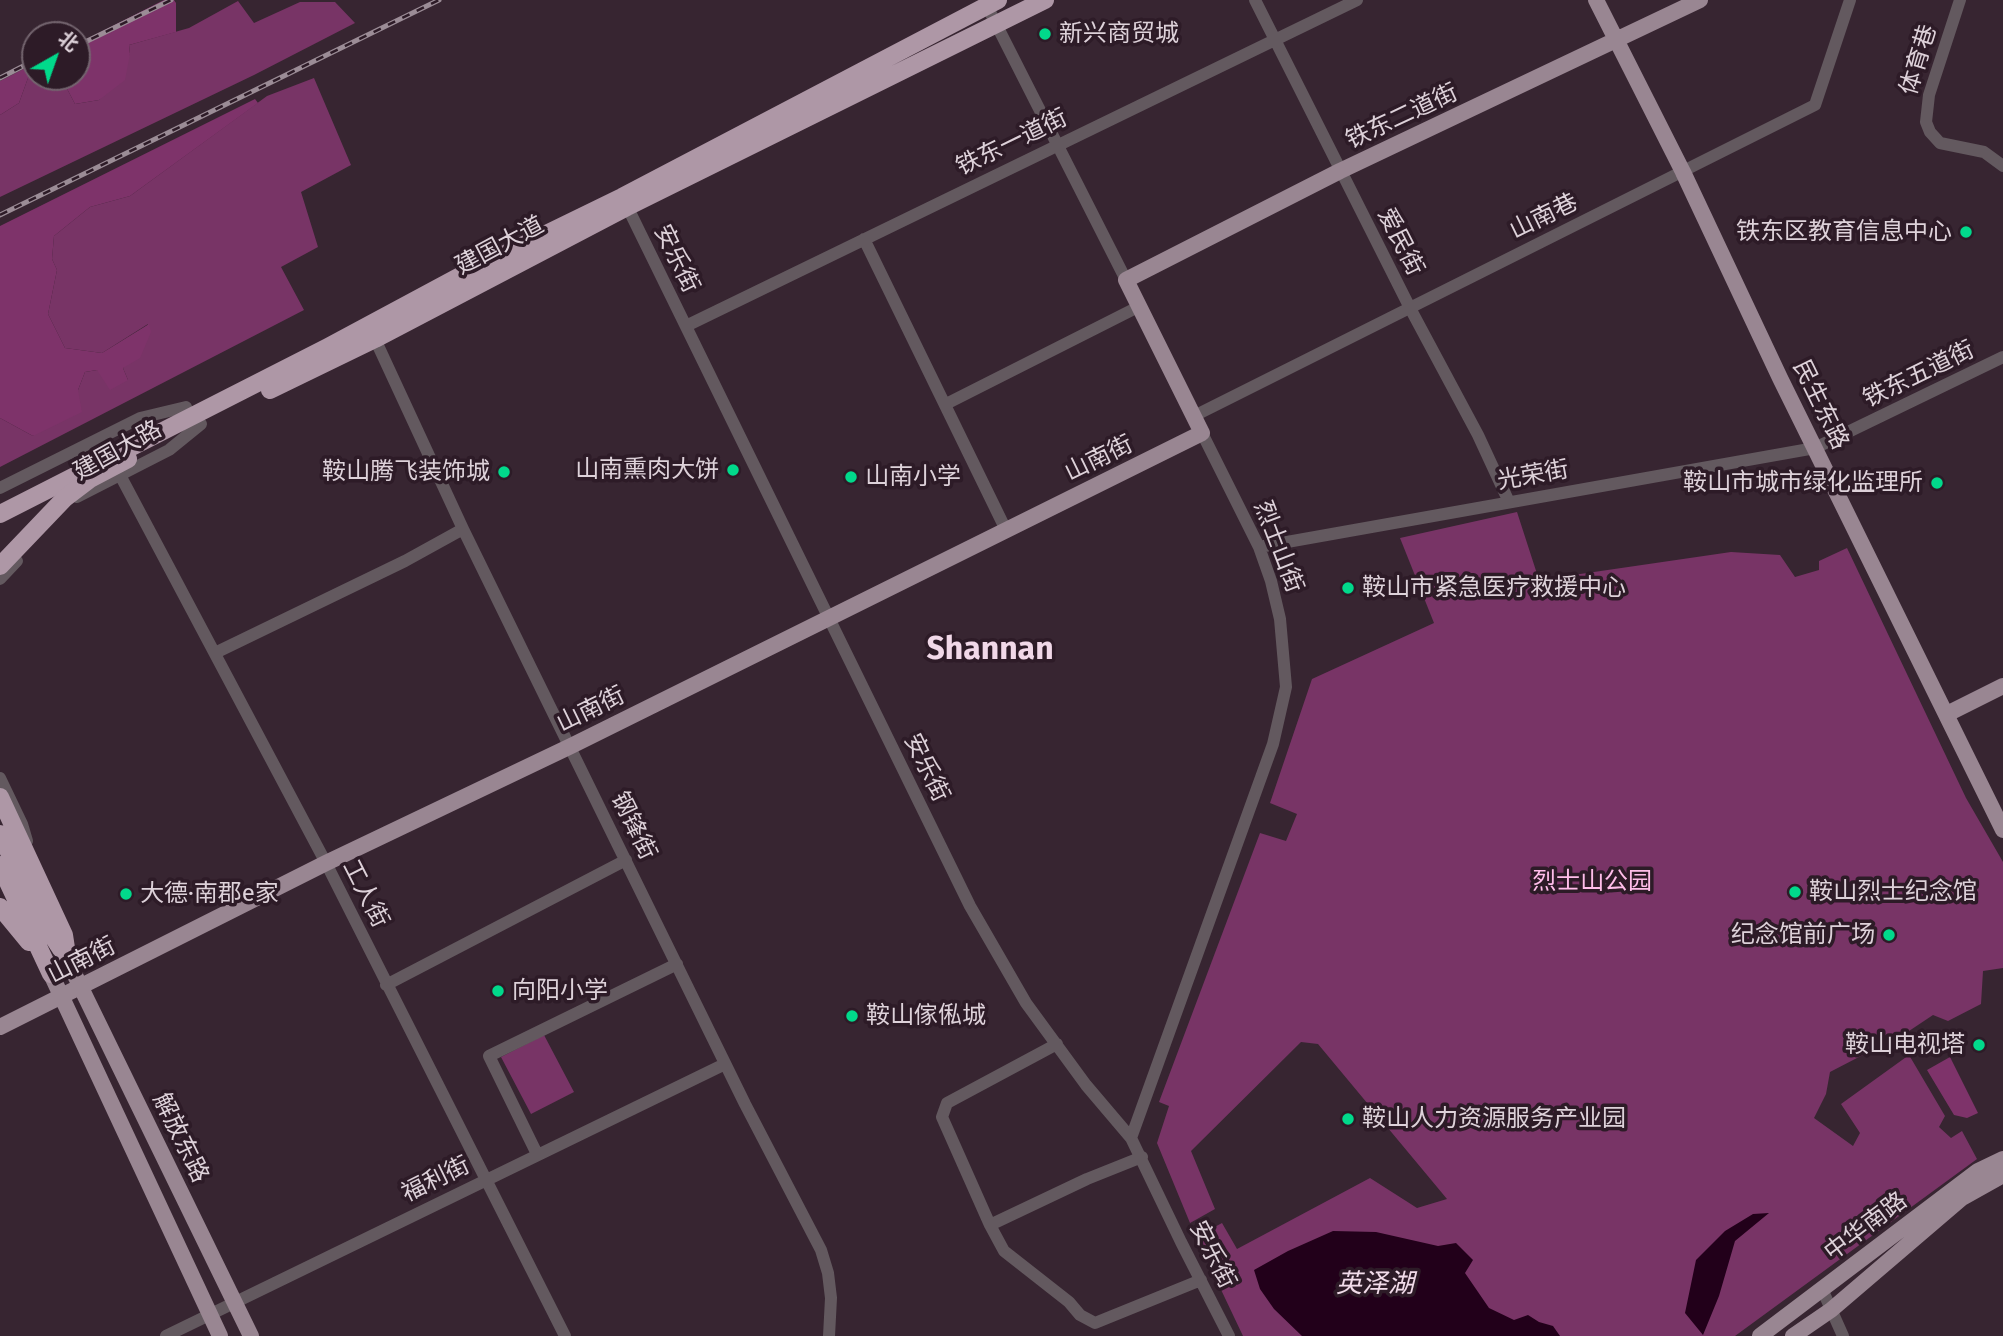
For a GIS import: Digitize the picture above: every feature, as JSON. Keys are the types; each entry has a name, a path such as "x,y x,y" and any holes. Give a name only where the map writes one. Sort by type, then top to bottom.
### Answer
{"highway":[{"name":"建国大道","path":"0,514 328,347 466,273 625,202 1045,0"},
{"name":"建国大道","path":"0,566 65,498 90,479 124,467 201,424 374,339 993,3"},
{"path":"0,501 377,310 466,273"},
{"path":"3,808 33,865 64,935 64,953"},
{"path":"3,808 64,953"},
{"path":"0,834 44,923 64,953"},
{"path":"0,865 51,974"},
{"path":"3,901 51,974"}],"main road":[{"name":"民生东路","path":"1596,0 1683,172 2003,830"},
{"name":"铁东二道街","path":"1126,280 1340,171 1700,0"},
{"name":"烈士山街","path":"1126,280 1202,433"},
{"name":"山南街","path":"0,1027 326,863 571,746 1202,433"},
{"path":"1947,714 2003,686"},
{"name":"解放东路","path":"64,953 251,1336"},
{"name":"解放东路","path":"51,974 220,1336"},
{"name":"中华南路","path":"1760,1336 1978,1171 2003,1158"},
{"name":"中华南路","path":"1793,1336 1831,1310 1962,1198 2003,1175"}],"street":[{"name":"爱民街","path":"1255,0 1410,308 1478,435 1509,502"},
{"name":"铁东一道街","path":"686,326 1357,0"},
{"name":"山南巷","path":"1194,416 1815,105 1850,0"},
{"name":"体育巷","path":"1960,0 1929,95 1926,122 1930,132 1940,143 1984,152 2003,166"},
{"name":"烈士山街","path":"993,3 997,24 1126,280"},
{"name":"安乐街","path":"625,202 970,905 1026,1003 1086,1084 1131,1138 1229,1336"},
{"path":"864,239 1006,530"},
{"path":"946,404 1138,307"},
{"name":"钢锋街","path":"374,339 463,529 725,1064 821,1250 828,1273 831,1298 829,1336"},
{"name":"铁东五道街","path":"1815,448 2003,357"},
{"path":"0,488 140,418 186,407"},
{"name":"烈士山街","path":"1131,1138 1273,744 1286,687 1280,619 1271,582 1259,547 1202,433"},
{"name":"光荣街","path":"1259,547 1815,448"},
{"name":"建国大路","path":"0,576 78,496 124,467"},
{"name":"工人街","path":"124,467 215,653 326,863 565,1336"},
{"path":"215,653 405,561 463,529"},
{"path":"0,547 0,576"},
{"path":"0,778 22,824 33,865"},
{"path":"386,985 626,860"},
{"path":"537,1154 489,1056 677,964"},
{"path":"1057,1044 947,1103 942,1117 1004,1251 1069,1302 1080,1315 1095,1323 1201,1280"},
{"name":"福利街","path":"166,1336 725,1064"},
{"path":"990,1225 1087,1179 1142,1157"},
{"path":"1822,1289 1843,1336"}],"green space":[{"path":"238,1 254,23 300,2 335,2 355,23 254,75 0,197 0,115 19,103 23,91 68,91 75,104 99,100 130,54 129,45 189,28"},
{"path":"314,78 351,165 301,192 318,247 281,267 304,310 0,467 0,418 33,436 78,390 85,372 97,370 128,380 123,368 148,324 102,353 65,348 48,314 57,270 52,259 54,236 90,207 130,196 267,96"},
{"name":"烈士山公园","path":"1517,512 1539,580 1731,552 1780,555 1795,577 1819,570 1819,561 1847,548 1966,798 2003,862 2003,968 1983,971 1981,1004 1948,1021 1933,1015 1909,1031 1830,1072 1826,1094 1814,1118 1853,1146 1860,1133 1841,1104 1909,1055 1945,1116 1939,1127 1951,1138 1962,1131 1977,1159 1735,1336 1243,1336 1196,1237 1222,1223 1237,1249 1370,1178 1417,1208 1447,1199 1318,1044 1301,1042 1191,1151 1215,1209 1190,1223 1157,1143 1169,1106 1159,1102 1260,833 1286,841 1297,814 1270,803 1312,679 1434,623 1400,538"},
{"path":"544,1035 574,1092 531,1114 501,1057"}],"shaded area":[{"path":"164,0 174,0 176,3 176,32 129,45 125,80 99,100 75,104 68,91 91,91 91,37"},
{"path":"21,70 21,91 23,91 19,103 0,115 0,81"},
{"path":"255,99 258,103 130,196 90,207 54,236 52,259 57,270 48,314 65,348 102,353 149,324 151,332 140,358 123,368 128,380 110,390 97,370 85,372 78,390 82,412 33,436 0,418 0,226"},
{"path":"1950,1057 1978,1113 1967,1118 1954,1115 1927,1070"}],"water":[{"path":"1769,1213 1735,1241 1719,1296 1703,1335 1685,1313 1696,1260 1725,1231 1753,1214"},
{"name":"英泽湖","path":"1333,1231 1376,1232 1438,1246 1456,1243 1473,1260 1465,1273 1489,1308 1514,1320 1528,1315 1553,1326 1560,1336 1302,1336 1274,1309 1260,1289 1254,1270"}],"railway":[{"path":"91,39 171,0"},
{"path":"0,215 439,0"},
{"path":"0,78 21,67"}],"place":[{"name":"新兴商贸城","path":"1045,34"},
{"name":"铁东区教育信息中心","path":"1966,232"},
{"name":"山南熏肉大饼","path":"733,470"},
{"name":"鞍山腾飞装饰城","path":"504,472"},
{"name":"山南小学","path":"851,477"},
{"name":"鞍山市城市绿化监理所","path":"1937,483"},
{"name":"鞍山市紧急医疗救援中心","path":"1348,588"},
{"name":"鞍山烈士纪念馆","path":"1795,892"},
{"name":"大德·南郡e家","path":"126,894"},
{"name":"纪念馆前广场","path":"1889,935"},
{"name":"向阳小学","path":"498,991"},
{"name":"鞍山傢俬城","path":"852,1016"},
{"name":"鞍山电视塔","path":"1979,1045"},
{"name":"鞍山人力资源服务产业园","path":"1348,1119"}],"district":[{"name":"Shannan","path":"990,650"}]}
